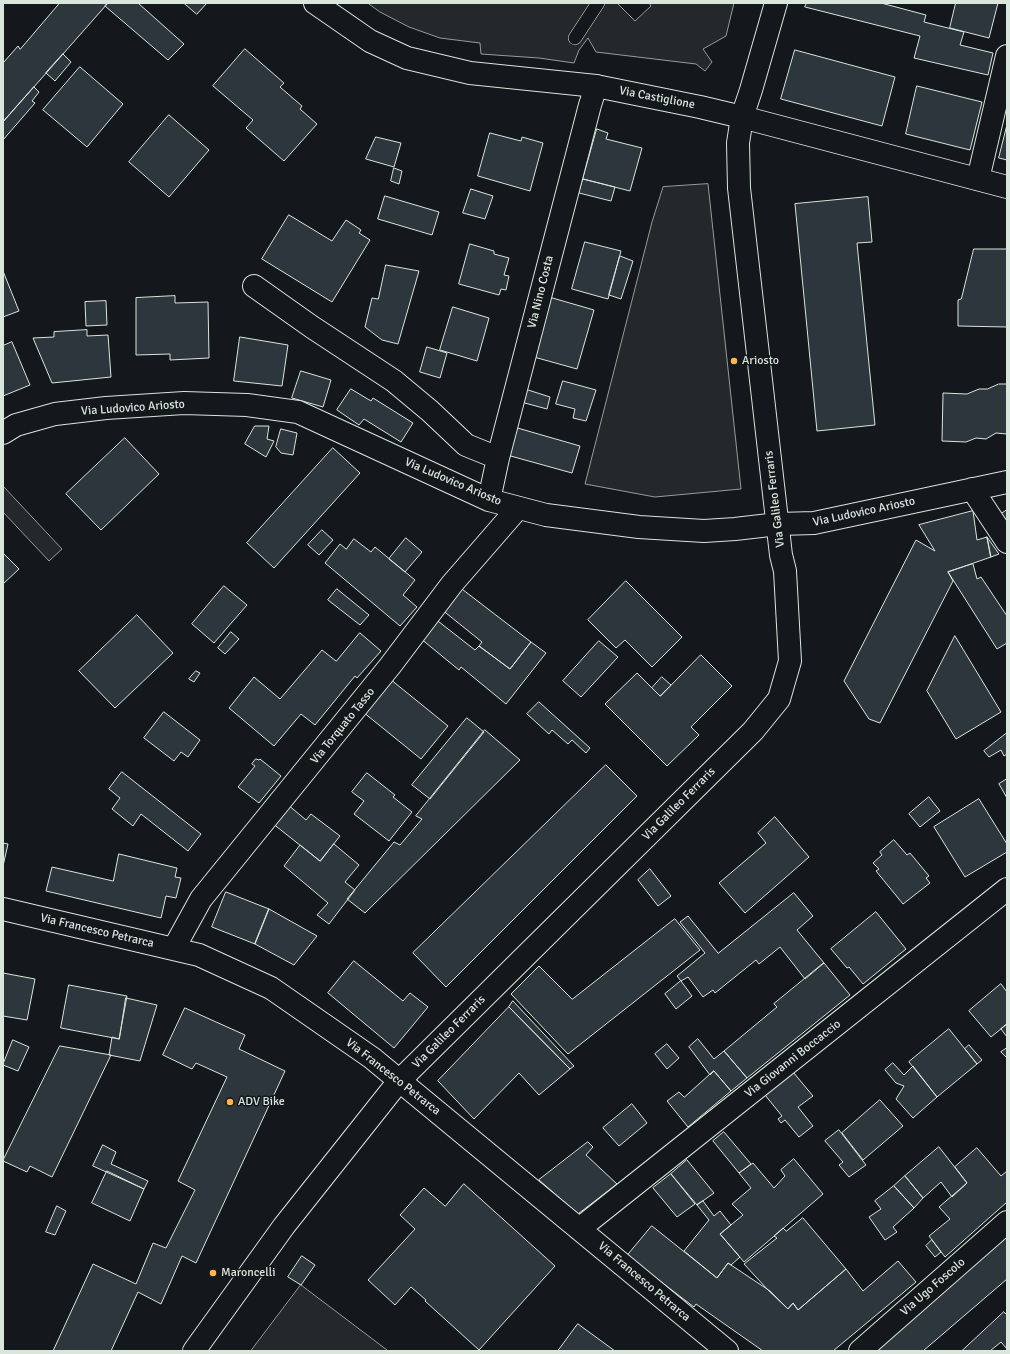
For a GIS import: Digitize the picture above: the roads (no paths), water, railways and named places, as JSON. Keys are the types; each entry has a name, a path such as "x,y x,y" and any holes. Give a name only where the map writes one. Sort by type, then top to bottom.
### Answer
{"street":[{"name":"Via Castiglione","path":"315,3 370,41 407,58 470,73 596,86 686,104 742,117 1007,187"},
{"name":"Via Galileo Ferraris","path":"194,1351 284,1226 399,1081 753,731 779,699 790,661 784,571 739,188 738,143 742,117 776,3"},
{"path":"978,179 1007,56"},
{"name":"Via Nino Costa","path":"489,500 498,458 596,86"},
{"path":"254,286 312,327 394,381 430,411 466,445 498,458"},
{"name":"Via Ludovico Ariosto","path":"3,433 16,425 55,414 184,403 247,405 298,412 489,500 546,515 639,527 704,531 778,524 814,523 1007,482"},
{"path":"972,489 1007,542"},
{"name":"Via Torquato Tasso","path":"174,948 201,899 390,666 452,584 518,508"},
{"name":"Via Giovanni Boccaccio","path":"580,1229 1007,889"},
{"name":"Via Francesco Petrarca","path":"3,909 199,955 271,988 372,1058 727,1351"},
{"name":"Via Ugo Foscolo","path":"860,1351 1007,1222"}],"lane":[{"path":"575,38 598,3"}],"place":[{"name":"Ariosto","path":"734,361"},
{"name":"ADV Bike","path":"230,1102"},
{"name":"Maroncelli","path":"213,1273"}]}
